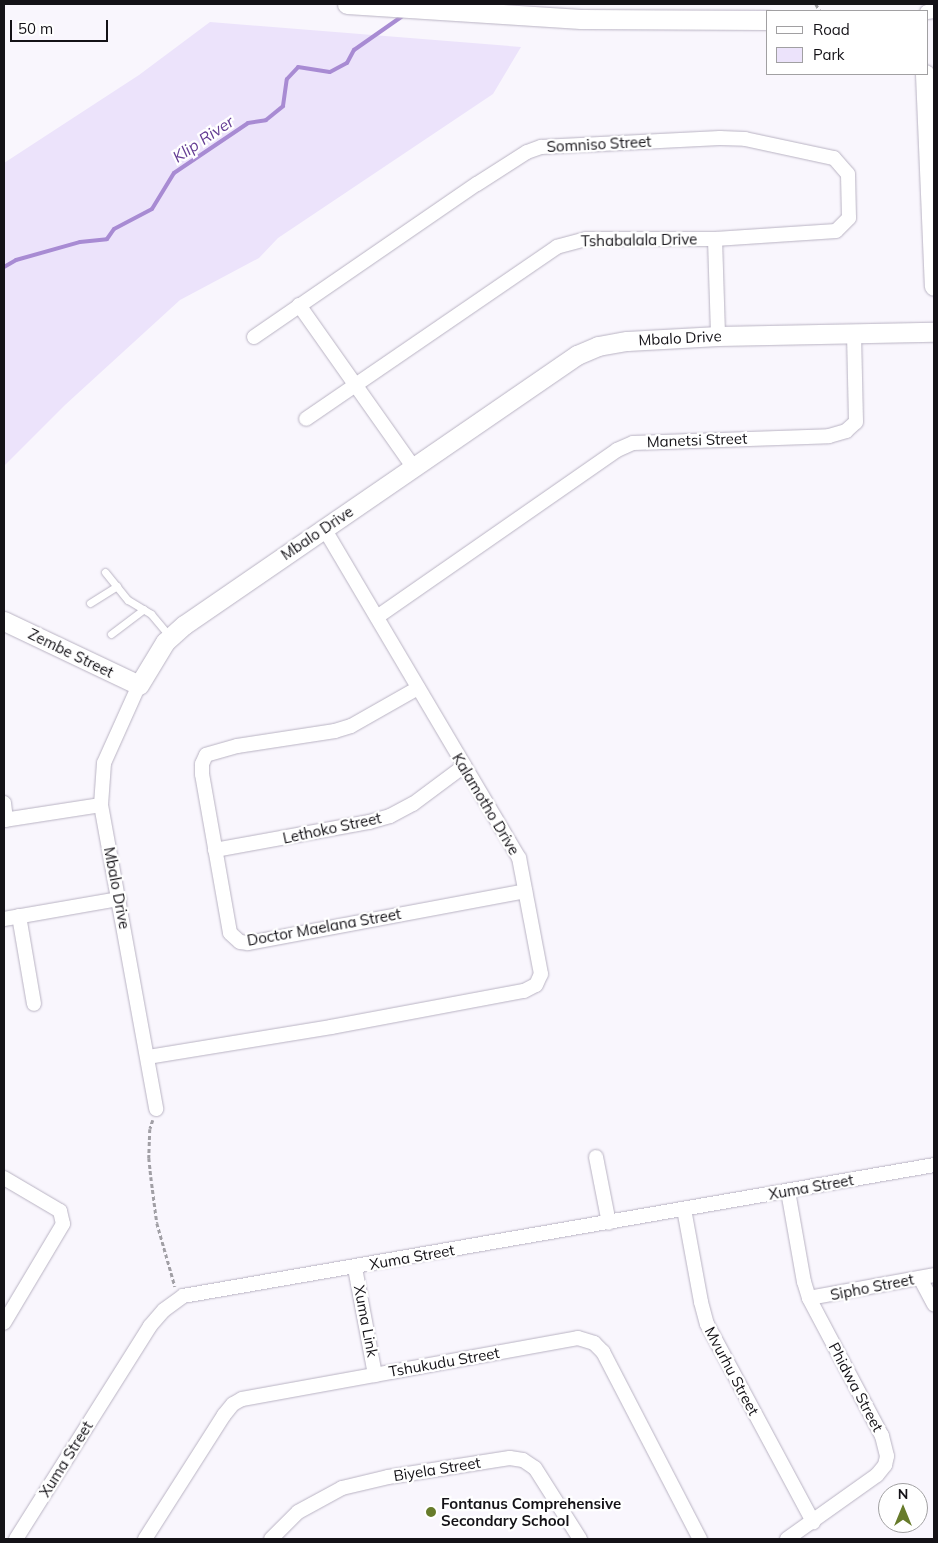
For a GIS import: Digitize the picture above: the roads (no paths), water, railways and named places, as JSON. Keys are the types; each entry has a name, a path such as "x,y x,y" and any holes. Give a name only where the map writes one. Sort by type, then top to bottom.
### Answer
{"street":[{"path":"348,4 580,19 766,20"},
{"path":"925,75 934,286"},
{"name":"Somniso Street","path":"254,337 527,152 541,147 558,144 720,138 746,139 834,158 848,174 850,209 849,218 843,226"},
{"name":"Tshabalala Drive","path":"306,419 557,247 586,239 715,238 836,231 843,226"},
{"path":"715,238 718,336"},
{"path":"300,305 414,468"},
{"name":"Manetsi Street","path":"378,617 617,450 633,443 829,436 846,431 856,422 854,332"},
{"name":"Mbalo Drive","path":"156,1110 148,1057 101,805 104,763 139,686 170,638 184,625 577,355 598,346 627,341 718,336 934,332"},
{"name":"Kalamotho Drive","path":"148,1057 331,1027 530,989 538,980 540,966 519,858 324,528"},
{"name":"Zembe Street","path":"4,620 139,686"},
{"name":"Doctor Maelana Street","path":"418,688 351,726 335,731 209,752 204,758 202,774 230,933 240,942 248,943 525,891"},
{"name":"Lethoko Street","path":"215,850 369,822 390,816 413,804 464,766"},
{"path":"4,802 5,820 101,805"},
{"path":"4,919 119,899"},
{"path":"18,916 34,1004"},
{"path":"596,1157 609,1223"},
{"name":"Xuma Street","path":"16,1539 150,1326 164,1310 178,1299 194,1293 355,1268 934,1165"},
{"path":"4,1178 60,1211 63,1224 4,1323"},
{"name":"Phidwa Street","path":"787,1539 877,1475 885,1465 887,1456 882,1436 809,1298 801,1267 788,1192"},
{"name":"Mvurhu Street","path":"684,1209 701,1302 707,1324 813,1522"},
{"name":"Xuma Link","path":"355,1268 375,1374"},
{"path":"927,1276 934,1304"},
{"name":"Sipho Street","path":"809,1298 927,1276"},
{"name":"Tshukudu Street","path":"145,1539 233,1404 252,1396 573,1339 590,1341 603,1352 700,1539"},
{"name":"Biyela Street","path":"272,1539 281,1527 298,1512 342,1488 388,1477 510,1458 523,1460 535,1468 580,1539"}],"lane":[{"path":"105,572 128,600 151,614 170,638"},
{"path":"90,604 116,586"},
{"path":"111,634 144,610"}],"waterway":[{"name":"Klip River","path":"4,267 16,260 80,242 107,239 114,229 152,209 174,173 248,123 266,120 283,106 287,79 298,67 330,72 347,63 354,50 404,15"}],"place":[{"name":"Fontanus Comprehensive Secondary School","path":"431,1512"}]}
